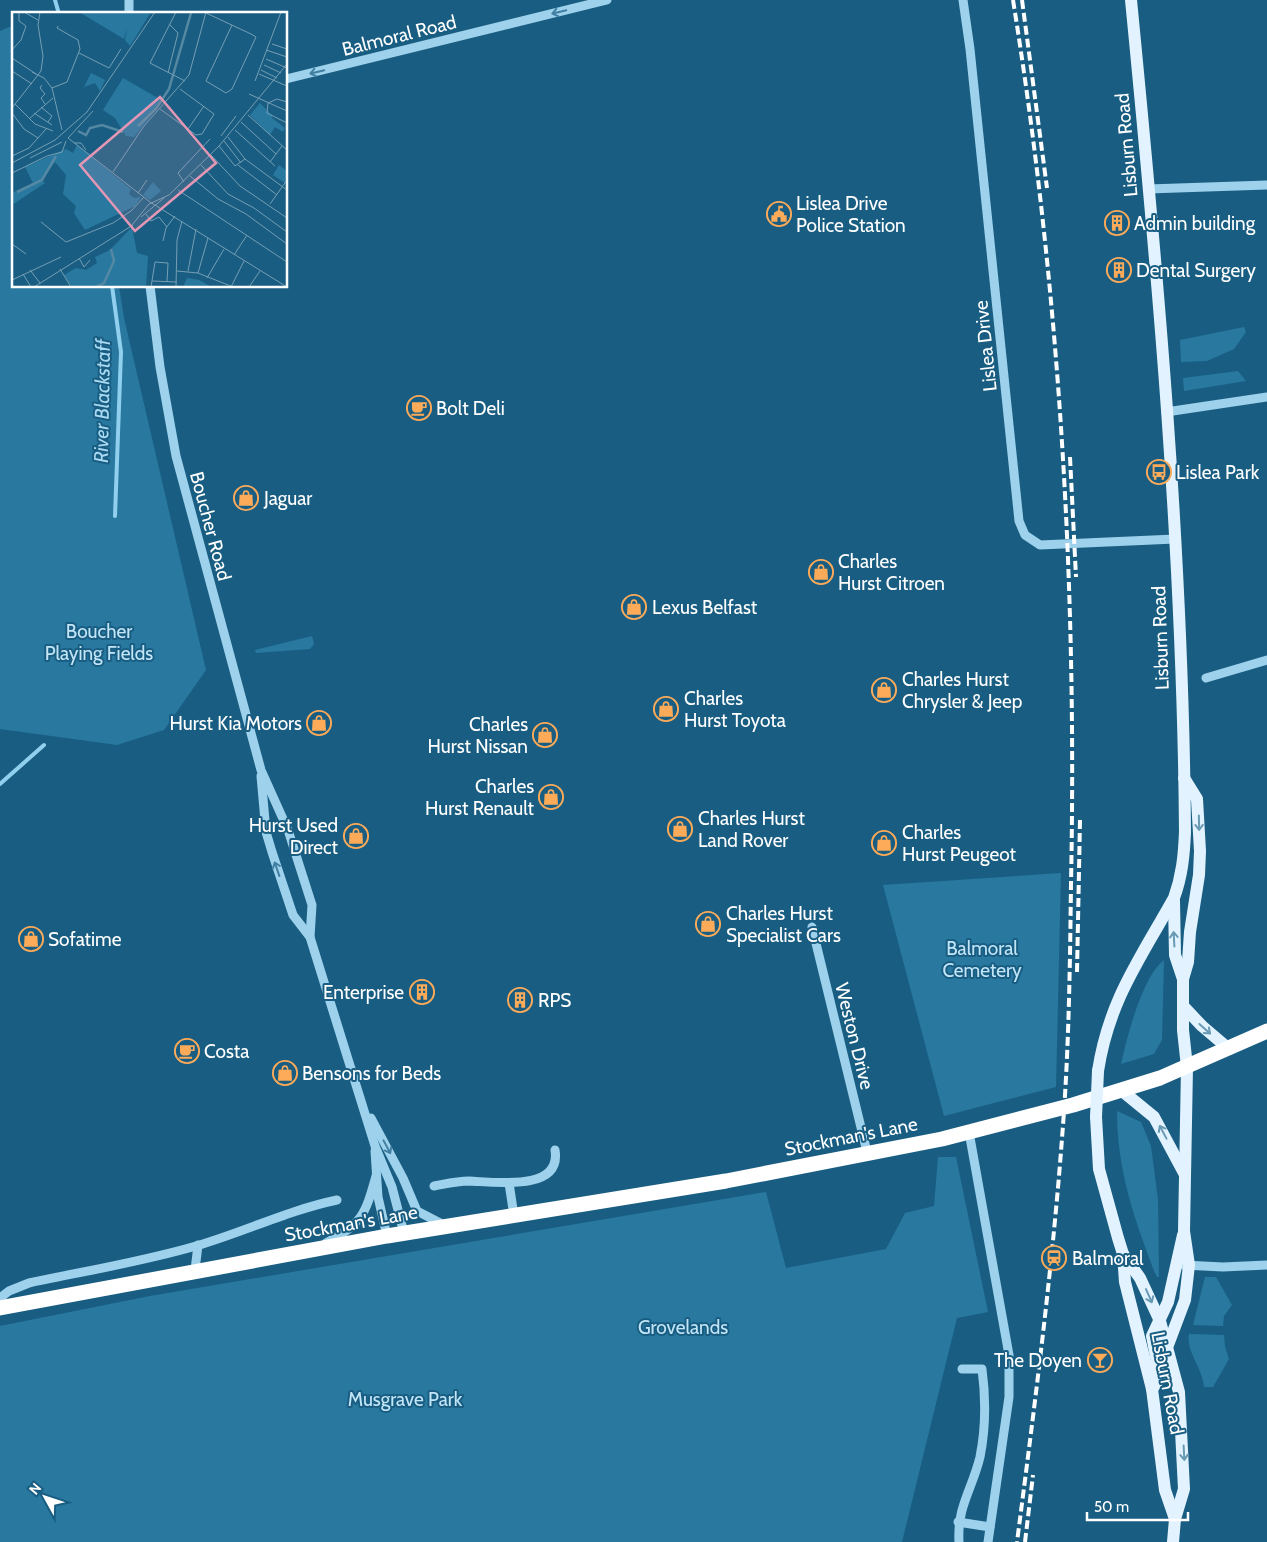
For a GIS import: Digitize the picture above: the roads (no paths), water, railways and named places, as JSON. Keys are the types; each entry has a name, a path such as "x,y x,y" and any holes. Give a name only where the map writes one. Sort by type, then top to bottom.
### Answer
{"highway":[{"name":"Stockman's Lane","path":"0,1308 196,1270 404,1233 726,1181 867,1152 942,1139 1160,1078 1267,1031"}],"main road":[{"name":"Lisburn Road","path":"1131,0 1148,189 1175,539 1184,778 1183,864 1174,898 1122,988 1104,1037 1098,1071 1096,1118 1100,1168 1123,1254 1125,1282 1152,1389 1165,1490 1175,1519"},
{"path":"1182,979 1188,962 1200,851 1197,798 1184,778"},
{"path":"1168,1345 1185,1300 1189,1265 1184,1231 1187,1066 1183,1030 1182,979 1175,956 1174,898"},
{"path":"1183,1006 1202,1026 1229,1049"},
{"path":"1121,1090 1154,1117 1185,1175"},
{"path":"1152,1389 1160,1378 1152,1336 1160,1321 1173,1284 1184,1231"},
{"name":"Lisburn Road","path":"1123,1254 1140,1278 1160,1321 1168,1345 1179,1392 1184,1453 1184,1489 1175,1519 1173,1542"}],"street":[{"name":"Balmoral Road","path":"288,79 607,0"},
{"name":"Lislea Drive","path":"963,0 970,49 1019,521 1025,535 1040,544 1175,539"},
{"path":"1148,189 1267,185"},
{"name":"Boucher Road","path":"150,288 160,367 176,456 261,770 288,830 312,905 310,937"},
{"path":"1166,412 1267,397"},
{"path":"1206,678 1267,660"},
{"name":"Boucher Road","path":"261,770 266,832 272,852 293,916 310,937 364,1104 375,1146 392,1187 404,1233"},
{"name":"Weston Drive","path":"812,927 867,1152"},
{"path":"364,1104 403,1178 417,1211 424,1216 449,1226"},
{"path":"970,1132 1009,1355 1009,1397 988,1542"},
{"name":"Boucher Road","path":"375,1146 376,1176 387,1236"},
{"name":"Stockman's Lane","path":"434,1186 466,1181 509,1183 543,1177 553,1170 557,1160 555,1150"},
{"path":"312,1250 356,1224 363,1216 376,1176"},
{"path":"509,1183 514,1216"},
{"name":"Stockman's Lane","path":"0,1298 9,1291 29,1283 198,1246 293,1211 337,1200"},
{"path":"196,1270 198,1246"},
{"path":"1176,1264 1223,1267 1267,1265"},
{"path":"958,1542 958,1522 980,1458 985,1423 986,1395 982,1369 962,1369"},
{"path":"958,1522 990,1527"}],"waterway":[{"name":"River Blackstaff","path":"55,0 58,12"},
{"name":"River Blackstaff","path":"112,288 121,352 115,516"},
{"name":"River Blackstaff","path":"0,784 44,745"}],"railway":[{"path":"1013,0 1043,220 1054,330 1068,551 1072,773 1069,1004 1063,1125 1049,1281 1017,1542"},
{"path":"1022,0 1047,188"},
{"path":"1070,457 1076,577"},
{"path":"1077,972 1080,820"},
{"path":"1025,1542 1033,1475"}],"place":[{"name":"Lislea Drive Police Station","path":"779,214"},
{"name":"Admin building","path":"1117,223"},
{"name":"Dental Surgery","path":"1119,270"},
{"name":"Bolt Deli","path":"419,408"},
{"name":"Lislea Park","path":"1159,472"},
{"name":"Jaguar","path":"246,498"},
{"name":"Charles Hurst Citroen","path":"821,572"},
{"name":"Lexus Belfast","path":"634,607"},
{"name":"Charles Hurst Chrysler & Jeep","path":"884,690"},
{"name":"Charles Hurst Toyota","path":"666,709"},
{"name":"Hurst Kia Motors","path":"319,723"},
{"name":"Charles Hurst Nissan","path":"545,735"},
{"name":"Charles Hurst Renault","path":"551,797"},
{"name":"Charles Hurst Land Rover","path":"680,829"},
{"name":"Hurst Used Direct","path":"356,836"},
{"name":"Charles Hurst Peugeot","path":"884,843"},
{"name":"Charles Hurst Specialist Cars","path":"708,924"},
{"name":"Sofatime","path":"31,939"},
{"name":"Enterprise","path":"422,992"},
{"name":"RPS","path":"520,1000"},
{"name":"Costa","path":"187,1051"},
{"name":"Bensons for Beds","path":"285,1073"},
{"name":"Balmoral","path":"1054,1258"},
{"name":"The Doyen","path":"1100,1360"}],"park label":[{"name":"Boucher Playing Fields","path":"99,642"},
{"name":"Balmoral Cemetery","path":"982,959"},
{"name":"Grovelands","path":"683,1327"},
{"name":"Musgrave Park","path":"405,1399"}]}
